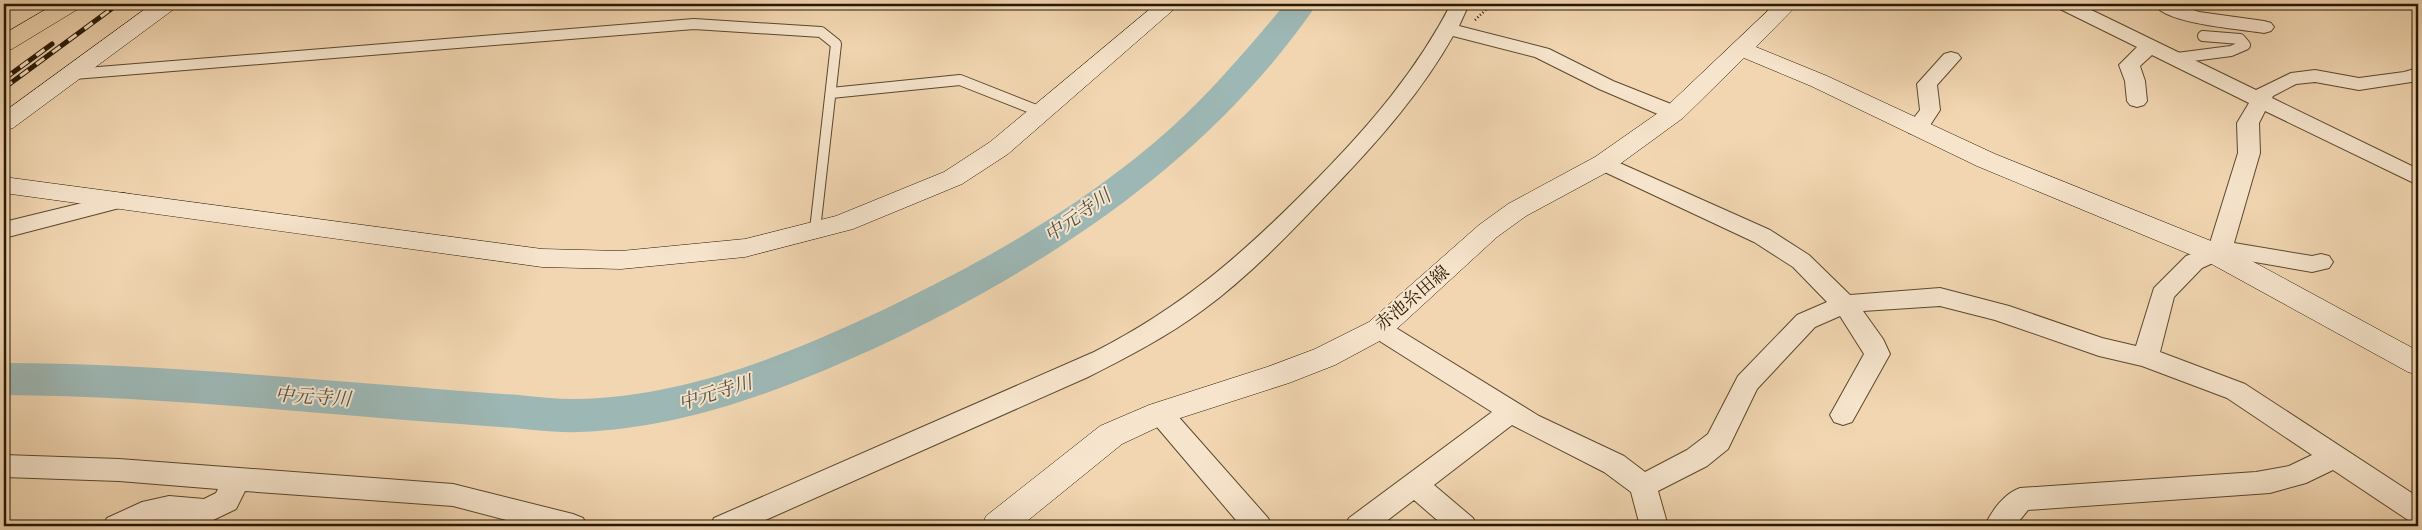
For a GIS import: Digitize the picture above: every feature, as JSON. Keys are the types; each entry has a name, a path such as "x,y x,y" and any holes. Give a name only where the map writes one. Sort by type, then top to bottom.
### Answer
{"main road":[{"path":"4,44 70,4"}],"street":[{"path":"4,124 166,4"},
{"path":"4,185 542,258 621,260 745,248 844,223 953,178 999,148 1169,4"},
{"path":"724,526 1109,357 1172,320 1234,274 1276,235 1353,154 1399,99 1449,28 1460,4"},
{"name":"赤池糸田線","path":"998,526 1111,435 1160,412 1278,375 1325,356 1379,329 1496,226 1517,210 1604,163 1674,113 1787,4"},
{"path":"2065,4 2418,178"},
{"path":"2162,4 2190,16 2264,27"},
{"path":"1449,28 1542,53 1606,85 1674,113"},
{"path":"2137,101 2135,81 2129,65 2152,46"},
{"path":"1742,49 1819,81 1986,160 2218,250 2418,364"},
{"path":"1917,128 1930,110 1927,84 1951,58"},
{"path":"2218,250 2235,195 2244,176 2249,153 2248,123 2265,92 2291,79 2315,76 2359,84 2407,78 2418,74"},
{"path":"1604,163 1762,236 1801,261 1844,304 1878,354 1843,415"},
{"path":"4,230 123,200"},
{"path":"2146,357 2163,294 2194,262 2218,250 2261,254 2312,264 2321,262"},
{"path":"1643,486 1697,458 1718,441 1747,383 1806,322 1844,304 1940,297 2000,312 2099,347 2146,357 2236,391 2418,512"},
{"path":"1379,329 1530,423 1614,464 1643,486 1654,526"},
{"path":"1160,412 1258,526"},
{"path":"1358,526 1511,412"},
{"path":"1999,526 2020,499 2217,485 2257,485 2288,478 2320,465 2334,455"},
{"path":"4,466 118,470 453,495 573,526"},
{"path":"117,526 142,514 170,508 207,511 226,500 238,478"},
{"path":"1414,484 1463,526"}],"lane":[{"path":"69,74 694,24 821,32 836,44 815,230"},
{"path":"2177,58 2192,54 2239,50 2245,45 2240,39 2203,36"},
{"path":"831,93 960,80 1041,112"}],"waterway":[{"name":"中元寺川","path":"4,379 69,379 143,383 570,416 645,410 724,391 803,362 920,308 1000,266 1077,219 1114,193 1183,136 1247,71 1302,4"}],"railway":[{"path":"4,88 118,4"},
{"path":"4,79 52,44"}]}
